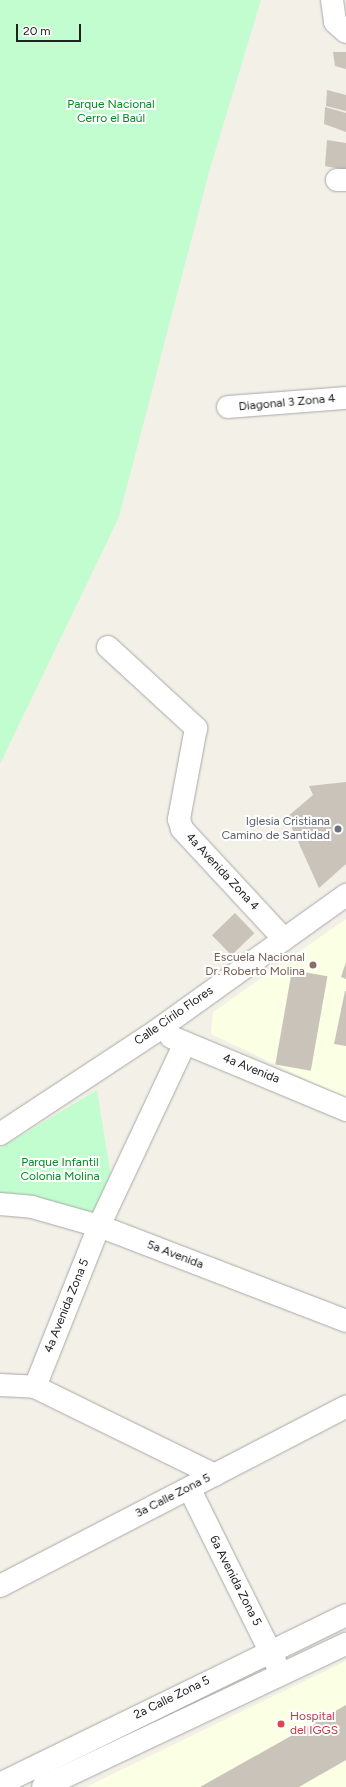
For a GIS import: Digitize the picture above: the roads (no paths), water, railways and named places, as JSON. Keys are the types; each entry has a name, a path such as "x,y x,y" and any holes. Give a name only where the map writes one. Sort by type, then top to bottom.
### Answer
{"street":[{"path":"332,0 342,30"},
{"name":"Diagonal 3 Zona 4","path":"228,407 346,398"},
{"name":"4a Avenida Zona 4","path":"108,647 196,728 179,819 182,829 284,938"},
{"name":"Calle Cirilo Flores","path":"0,1134 156,1031 346,895"},
{"name":"4a Avenida","path":"156,1031 346,1110"},
{"name":"4a Avenida Zona 5","path":"35,1387 99,1226 186,1043"},
{"name":"5a Avenida","path":"0,1204 32,1207 99,1226 346,1321"},
{"path":"0,1385 35,1387 215,1475"},
{"name":"3a Calle Zona 5","path":"0,1586 346,1407"},
{"name":"6a Avenida Zona 5","path":"189,1488 281,1674"},
{"name":"2a Calle Zona 5","path":"0,1784 270,1650 346,1614"},
{"name":"2a Calle Zona 5","path":"43,1787 346,1644"}],"place":[{"name":"Iglesia Cristiana Camino de Santidad","path":"338,829"},
{"name":"Escuela Nacional Dr. Roberto Molina","path":"313,965"},
{"name":"Hospital del IGGS","path":"281,1724"}],"park label":[{"name":"Parque Nacional Cerro el Baúl","path":"111,112"},
{"name":"Parque Infantil Colonia Molina","path":"60,1170"}]}
